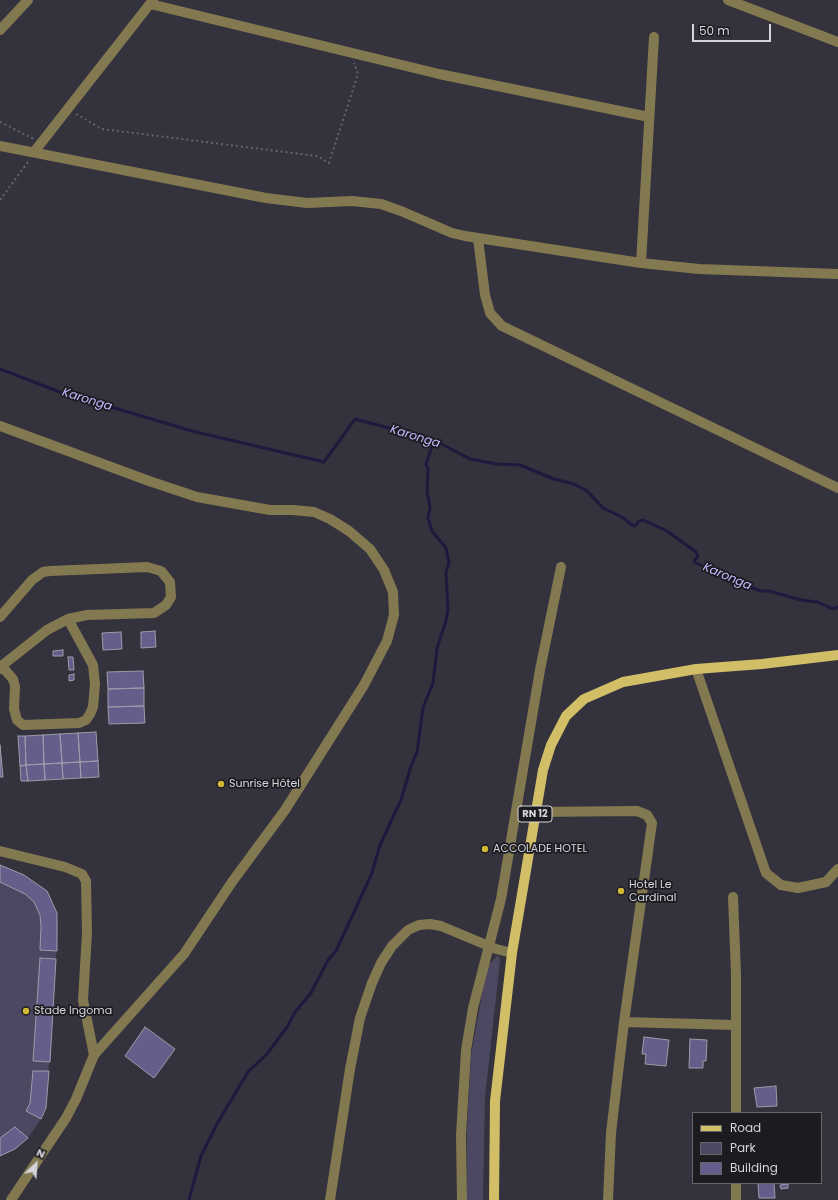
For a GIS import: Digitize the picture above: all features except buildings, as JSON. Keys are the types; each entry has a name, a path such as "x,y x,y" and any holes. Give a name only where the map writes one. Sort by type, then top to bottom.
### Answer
{"main road":[{"name":"RN 12","path":"494,1200 496,1101 512,953 543,770 551,744 566,716 584,699 623,682 696,669 762,664 838,655"}],"street":[{"path":"0,30 28,0"},
{"path":"728,0 838,42"},
{"path":"34,152 151,2 440,74 649,117"},
{"path":"641,264 654,37"},
{"path":"0,146 266,198 307,203 352,201 381,204 452,233 641,264 699,269 838,274"},
{"path":"478,238 485,295 490,313 502,326 838,488"},
{"path":"0,426 149,481 197,497 270,510 314,512 325,516 349,531 370,549 384,570 393,592 394,615 387,641 364,685 289,804 232,882 184,954 94,1055 76,1100 66,1118 11,1200"},
{"path":"0,617 32,580 43,572 147,567 161,571 170,582 171,597 166,605 154,613 87,615 68,619 47,630 0,667 13,679 14,709 17,720 23,725 79,724 86,720 93,707 93,665 68,619"},
{"path":"462,1200 461,1136 466,1050 473,1008 501,899 540,670 561,567"},
{"path":"696,669 766,873 775,882 786,888 798,888 826,882 838,883"},
{"path":"535,812 637,811 647,814 652,823 624,1022 611,1133 608,1200"},
{"path":"0,851 65,867 82,874 86,881 87,933 83,1000 94,1055"},
{"path":"826,882 838,869"},
{"path":"732,897 736,975 736,1112"},
{"path":"330,1200 348,1076 360,1018 381,963 408,930 430,924 441,926 489,947 512,953"},
{"path":"624,1022 735,1025"},
{"path":"736,1184 736,1200"}],"path":[{"path":"68,109 102,129 317,156 329,163 358,74 351,53"},
{"path":"0,122 42,142"},
{"path":"0,200 23,171 34,152"}],"green space":[{"name":"Stade Ingoma","path":"0,865 24,875 47,891 57,913 58,928 46,1108 41,1119 28,1138 15,1149 0,1156"},
{"path":"497,956 499,956 500,961 485,1097 483,1200 467,1200 467,1129 471,1055 487,967"}],"waterway":[{"name":"Karonga","path":"0,369 57,391 192,431 324,462 355,419 434,440 470,459 497,464 520,465 554,479 574,484 587,491 603,508 622,517 632,525 635,526 639,521 643,520 667,531 696,552 698,556 694,561 696,563 749,587 801,600 817,602 833,609 838,607"},
{"path":"189,1200 201,1156 218,1122 248,1072 267,1054 287,1027 295,1012 311,993 328,960 336,951 372,873 380,845 401,800 411,766 417,752 423,708 433,683 437,648 448,610 446,572 449,563 446,548 432,531 428,518 430,507 427,492 428,469 426,464 434,440"}],"place":[{"name":"Sunrise Hôtel","path":"221,784"},
{"name":"ACCOLADE HOTEL","path":"485,849"},
{"name":"Hotel Le Cardinal","path":"621,891"},
{"name":"Stade Ingoma","path":"26,1011"}]}
